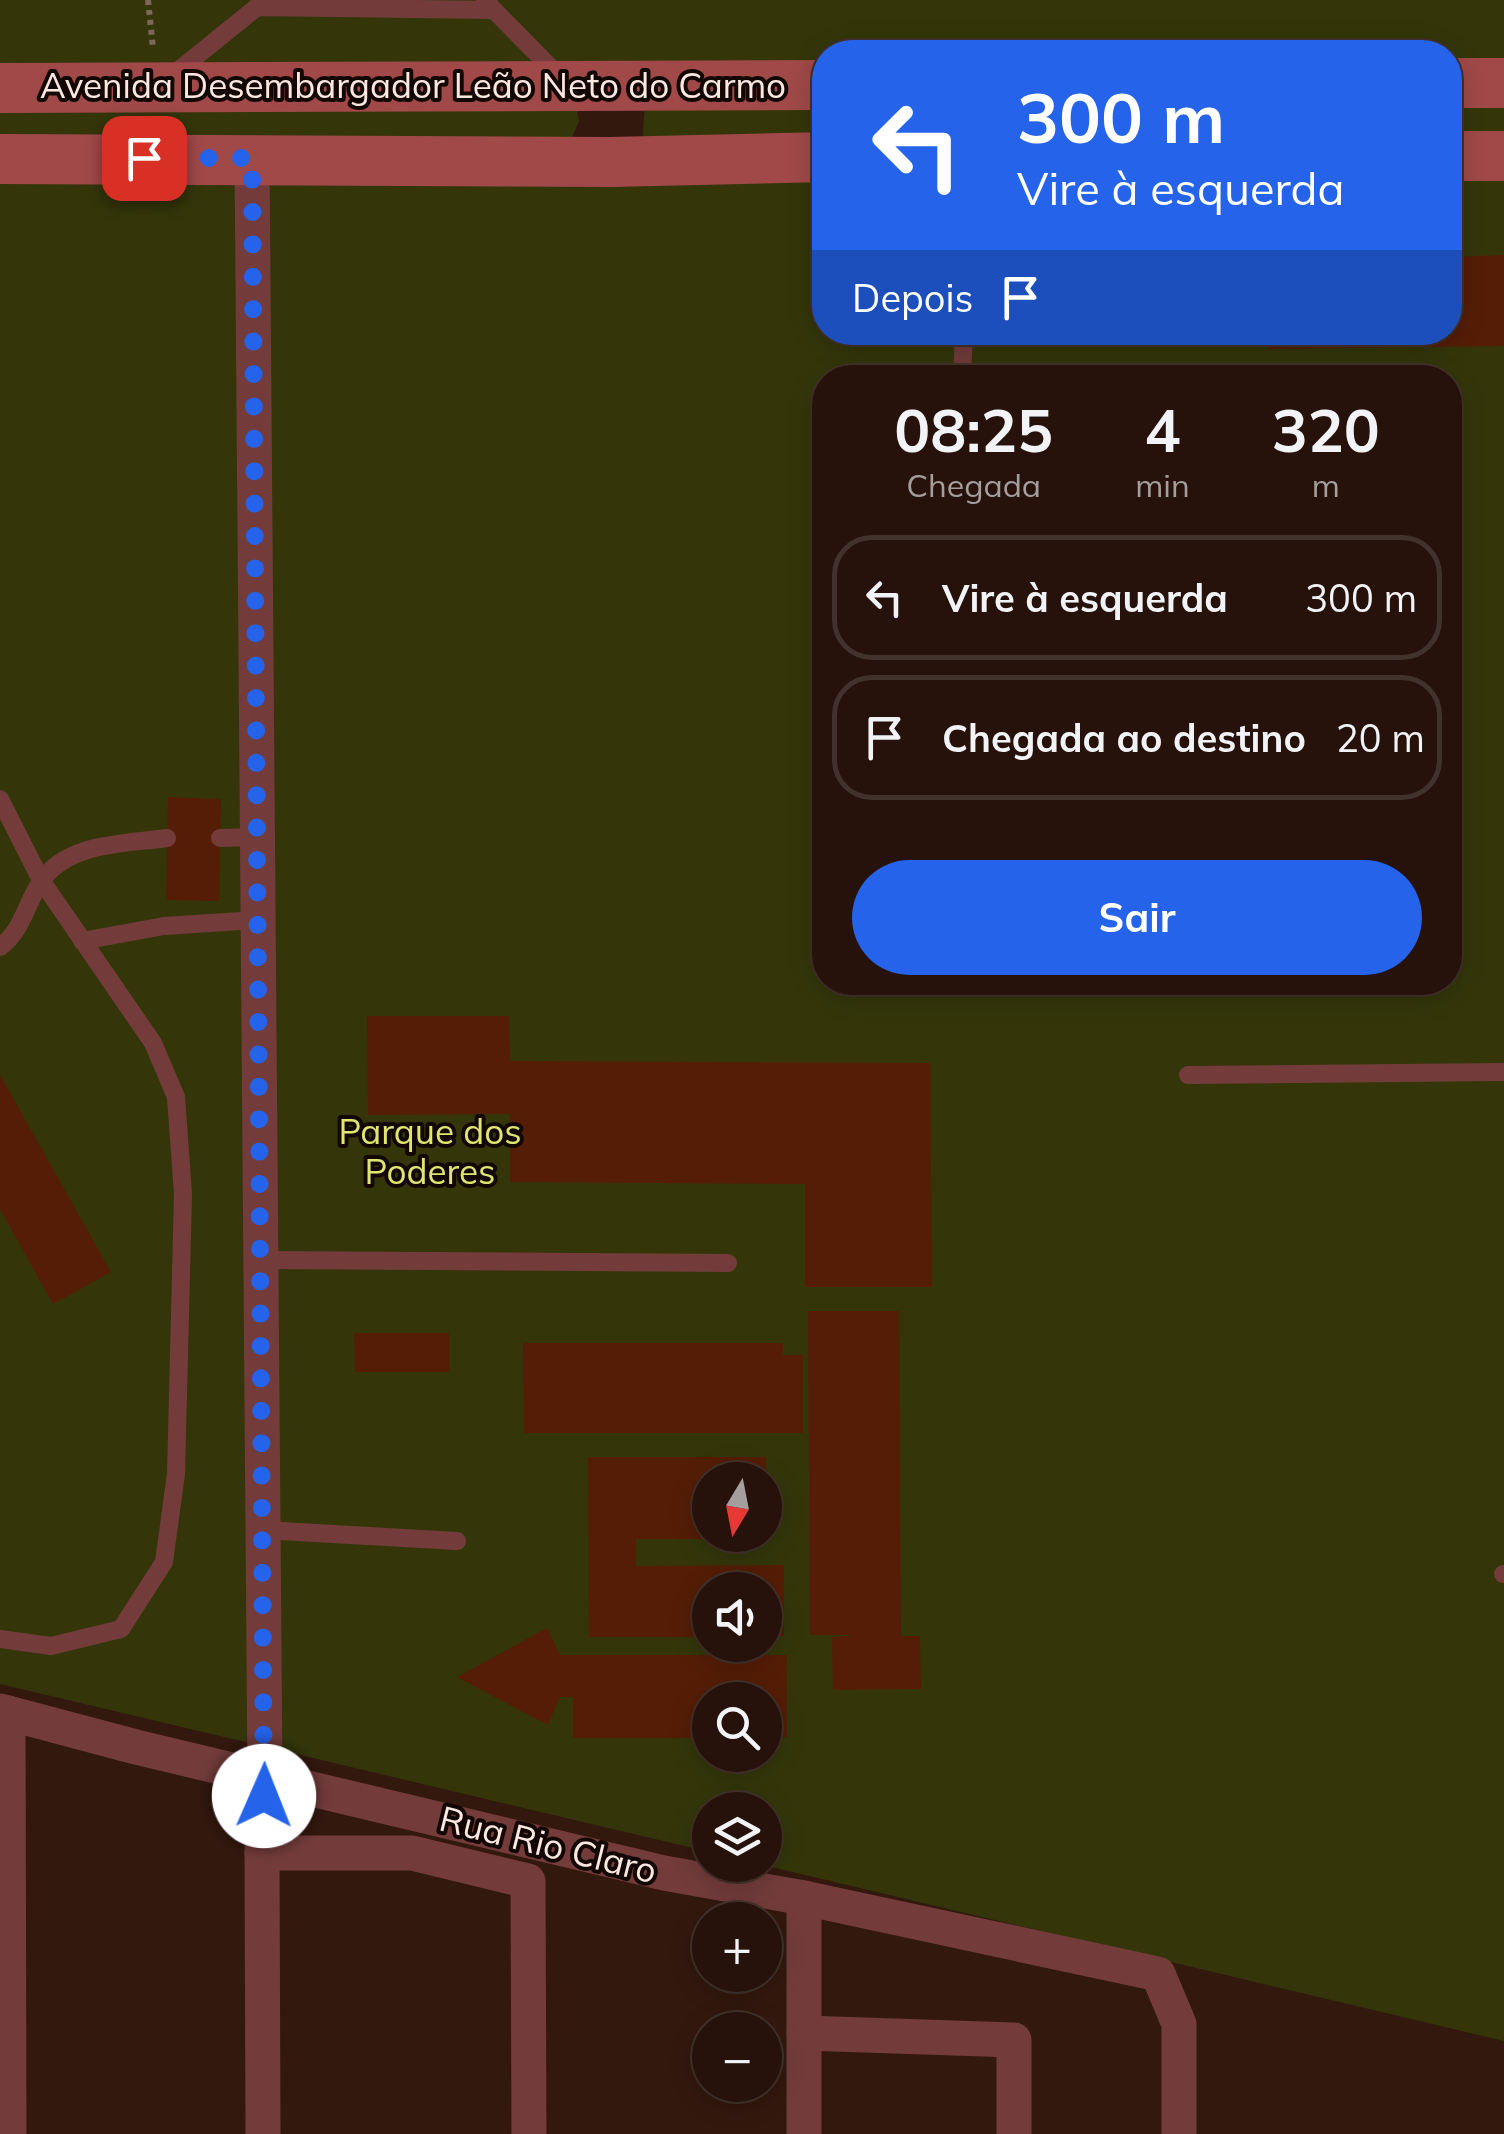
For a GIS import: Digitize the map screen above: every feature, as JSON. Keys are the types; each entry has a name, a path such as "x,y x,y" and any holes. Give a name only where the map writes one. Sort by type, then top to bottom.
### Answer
{"main road":[{"path":"1462,83 1504,83"},
{"name":"Avenida Desembargador Leão Neto do Carmo","path":"0,88 812,85"},
{"path":"589,86 610,162"},
{"path":"1462,156 1504,156"},
{"name":"Avenida Desembargador Leão Neto do Carmo","path":"0,158 610,162 812,157"}],"street":[{"path":"252,158 265,1776 263,2134"},
{"path":"4,1712 9,2134"},
{"name":"Rua Rio Claro","path":"4,1712 136,1748 664,1873 804,1898 1158,1974 1179,2024 1179,2134"},
{"path":"262,1853 412,1853 528,1881 530,2134"},
{"path":"804,1898 804,2134"},
{"path":"804,2032 1014,2040 1014,2134"}],"lane":[{"path":"158,88 257,7 488,5 589,86"},
{"path":"0,799 41,880 153,1042 176,1098 183,1194 176,1474 164,1562 120,1629 51,1646 0,1639"},
{"path":"220,838 258,837"},
{"path":"0,948 16,935 41,880 79,851 168,838"},
{"path":"82,942 164,926 257,920"},
{"path":"1188,1075 1504,1072"},
{"path":"261,1260 728,1263"},
{"path":"263,1530 457,1541"}],"green space":[{"path":"0,0 1504,0 1504,83 1462,83 1462,40 812,40 812,85 0,88"},
{"path":"575,99 579,121 571,140 0,142 0,101"},
{"path":"645,102 812,102 812,148 642,148"},
{"path":"1462,102 1504,102 1504,149 1462,149"},
{"name":"Parque dos Poderes","path":"1462,156 1504,156 1504,2041 782,1870 782,1792 692,1792 692,1848 0,1684 0,159 812,157 812,345 1462,345"}],"building":[{"path":"1504,255 1504,346 1269,349 1269,345 1462,345 1462,257"},
{"path":"168,797 221,799 219,901 166,900"},
{"path":"367,1016 509,1016 510,1061 930,1063 932,1287 805,1287 805,1184 510,1182 510,1114 368,1115"},
{"path":"0,1075 111,1272 53,1304 0,1209"},
{"path":"808,1311 899,1311 901,1636 920,1636 921,1689 833,1690 832,1637 858,1635 810,1635"},
{"path":"354,1333 449,1333 449,1372 355,1372"},
{"path":"523,1343 783,1343 783,1355 803,1355 803,1433 524,1433"},
{"path":"588,1457 766,1457 766,1462 692,1462 692,1539 636,1539 636,1566 784,1565 784,1636 782,1572 692,1572 692,1637 589,1637"},
{"path":"547,1628 560,1655 692,1655 692,1662 782,1662 782,1655 787,1655 787,1737 782,1737 782,1682 692,1682 692,1738 573,1738 573,1697 560,1697 548,1725 457,1677"}],"route":[{"path":"144,158 252,158 264,1796"}]}
